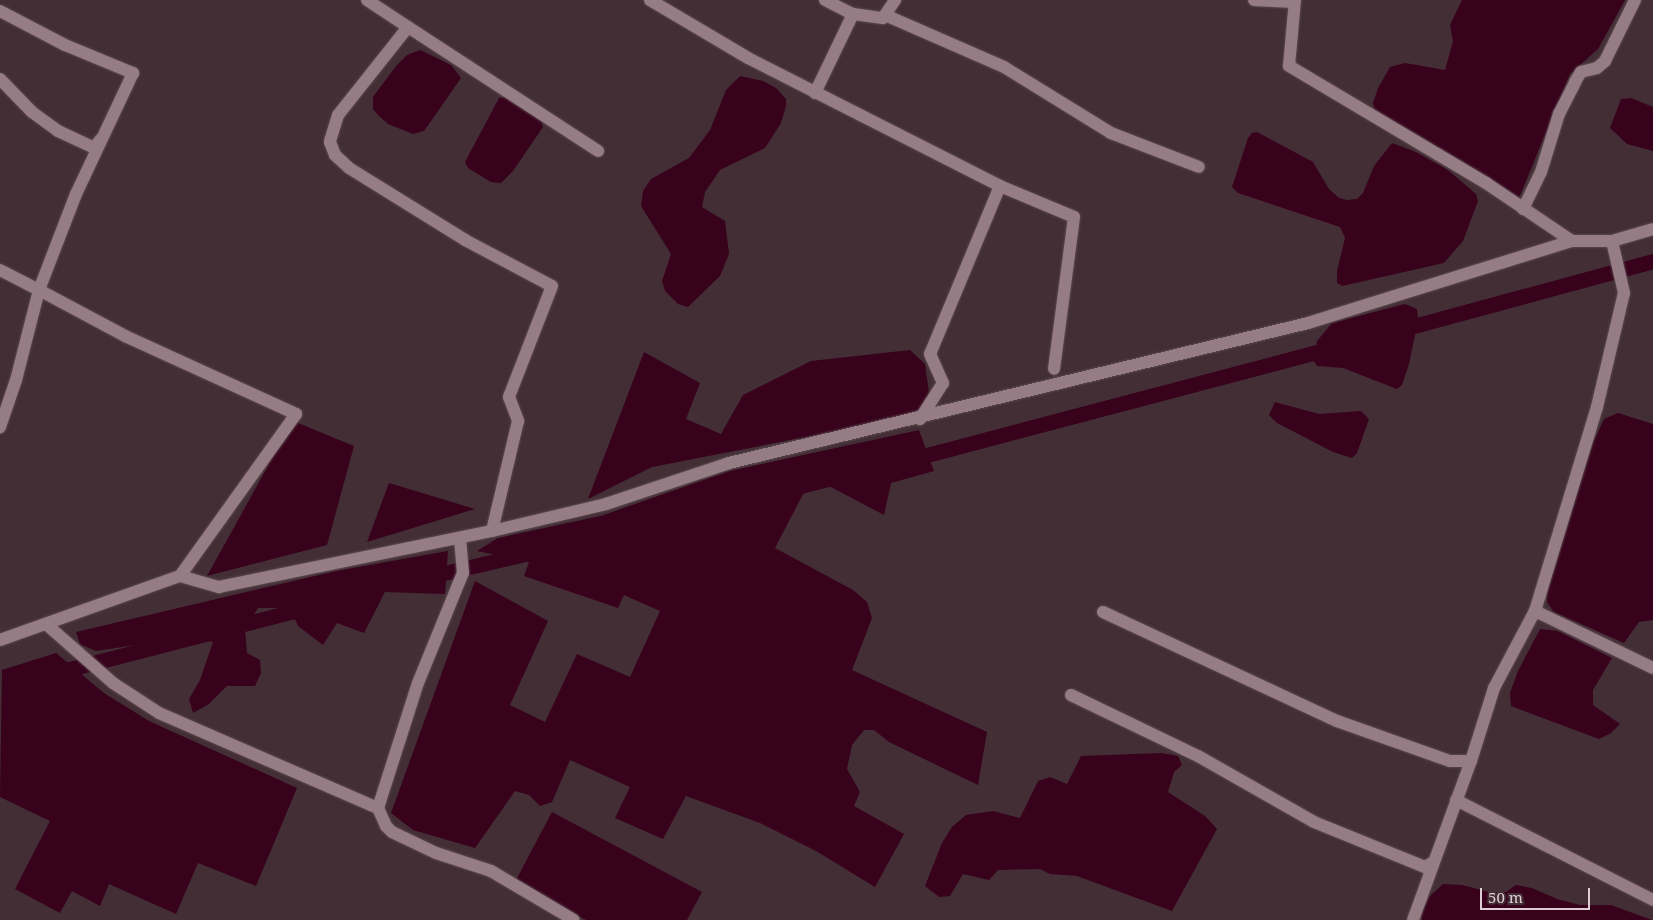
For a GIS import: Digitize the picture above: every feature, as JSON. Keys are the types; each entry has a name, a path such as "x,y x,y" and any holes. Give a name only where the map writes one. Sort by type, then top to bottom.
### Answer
{"street":[{"path":"367,0 598,151"},
{"path":"650,0 816,93 1000,186 1074,217 1054,369"},
{"path":"825,0 853,14 876,19 885,15 895,0"},
{"path":"1254,0 1295,1 1289,66 1486,183 1572,241"},
{"path":"1523,209 1541,172 1559,114 1575,82 1582,72 1598,68 1605,61 1635,0"},
{"path":"0,11 65,45 133,73 76,194 40,290 16,380 0,427"},
{"path":"816,93 853,14"},
{"path":"885,15 1004,66 1111,133 1199,167"},
{"path":"408,27 338,115 330,142 335,155 349,168 465,240 552,286 509,397 518,421 492,531"},
{"path":"0,80 32,112 58,131 94,148 102,138"},
{"path":"920,419 943,383 930,354 1000,186"},
{"path":"180,576 220,587 460,539 606,504 729,463 920,419 1308,323 1572,241 1614,246 1653,229"},
{"path":"1413,920 1432,863 1471,761 1494,688 1535,611 1597,407 1624,292 1614,246"},
{"path":"0,270 125,336 296,414 180,576 0,640"},
{"path":"460,539 463,573 418,683 378,808 386,826 392,832 436,853 491,871 574,920"},
{"path":"1535,611 1653,668"},
{"path":"1103,612 1345,724 1450,761 1471,761"},
{"path":"46,624 112,683 159,714 378,808"},
{"path":"1072,695 1198,756 1314,822 1424,867 1432,863"},
{"path":"1456,800 1653,900"}],"shaded area":[{"path":"1462,0 1625,0 1598,49 1570,74 1519,198 1375,110 1373,103 1378,88 1390,67 1405,63 1445,70 1453,41 1450,25"},
{"path":"420,50 451,65 461,78 424,131 413,134 388,124 378,115 373,109 373,97 396,66 407,55"},
{"path":"740,76 763,81 776,88 786,99 786,106 781,123 765,148 720,170 705,192 702,207 725,221 729,254 720,276 688,307 678,304 665,291 662,281 671,254 641,206 643,191 651,179 689,158 710,130 726,90"},
{"path":"506,97 541,120 543,127 513,171 501,183 491,182 468,168 465,162 499,98"},
{"path":"1631,98 1653,107 1653,151 1627,144 1610,128 1621,99"},
{"path":"1257,132 1313,162 1329,189 1339,198 1347,200 1357,199 1363,193 1374,166 1392,143 1416,152 1448,170 1476,194 1478,201 1463,241 1444,263 1342,286 1337,283 1337,271 1345,238 1340,227 1238,193 1232,187 1248,138 1252,133"},
{"path":"1405,304 1417,309 1418,320 1409,364 1402,385 1397,389 1343,368 1317,366 1313,360 1317,341 1332,323"},
{"path":"910,350 925,364 929,393 919,415 652,467 588,499 644,352 700,383 686,419 721,434 743,395 811,361"},
{"path":"1275,402 1319,414 1361,411 1369,419 1357,453 1352,458 1333,452 1277,423 1269,415"},
{"path":"1618,413 1653,424 1653,620 1639,622 1624,643 1554,612 1547,602 1548,586 1593,443 1604,419"},
{"path":"293,421 354,446 327,545 207,576"},
{"path":"919,430 934,471 891,483 884,515 812,477 775,548 853,590 867,602 872,618 852,670 987,732 978,785 889,742 874,730 864,730 852,745 847,769 860,792 854,806 904,834 875,887 816,851 760,823 686,796 663,839 615,818 630,787 570,760 552,802 540,806 529,795 515,791 475,848 413,830 391,813 475,581 548,621 510,705 545,722 577,654 630,677 660,611 624,595 618,608 524,576 529,562 477,551 498,538 601,516 729,471"},
{"path":"389,483 475,509 367,542"},
{"path":"448,551 445,594 385,592 364,633 337,623 323,645 298,626 290,608 258,608 245,629 247,653 260,660 261,673 255,686 227,686 209,704 193,713 189,699 200,680 213,642 189,637 96,651 80,644 76,632 336,571"},
{"path":"1540,629 1558,631 1612,658 1593,690 1593,705 1620,724 1611,733 1599,739 1511,706 1510,693 1518,671"},
{"path":"56,653 104,693 149,721 297,788 256,886 198,863 176,914 109,884 100,906 72,891 60,913 15,889 50,821 0,797 2,670"},
{"path":"1161,753 1178,756 1182,765 1174,772 1168,792 1205,816 1217,829 1172,911 1077,876 1050,874 1040,869 998,870 989,880 963,874 950,896 939,897 925,886 942,843 952,827 966,815 993,811 1020,818 1038,781 1050,777 1067,784 1081,756"},
{"path":"552,812 702,892 687,920 586,920 515,882"},
{"path":"1443,884 1462,885 1489,892 1506,892 1516,885 1532,888 1557,899 1580,905 1611,905 1652,920 1422,920 1421,913 1430,896"}],"waterway":[{"path":"1399,330 1653,261"},
{"path":"908,460 1333,348"},
{"path":"789,489 839,476"},
{"path":"427,577 529,553"},
{"path":"54,673 310,607"}]}
